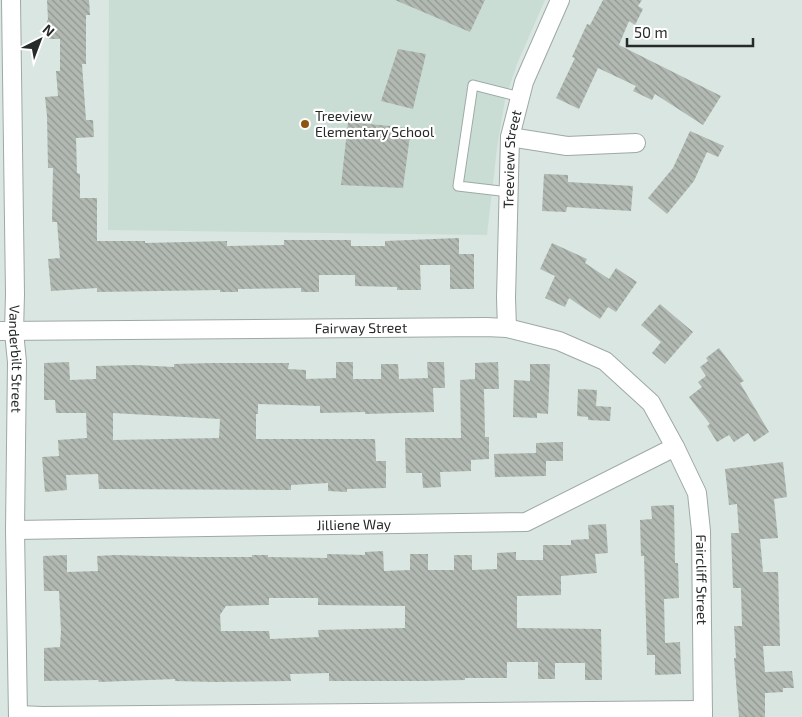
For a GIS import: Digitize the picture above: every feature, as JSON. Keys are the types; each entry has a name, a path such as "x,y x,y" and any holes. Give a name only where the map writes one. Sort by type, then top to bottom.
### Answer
{"street":[{"name":"Vanderbilt Street","path":"11,0 16,294 7,332 16,362 18,716"},
{"name":"Treeview Street","path":"507,328 510,137 524,82 560,0"},
{"path":"510,137 567,146 636,143"},
{"name":"Fairway Street","path":"7,332 507,328 559,341 605,361 651,403 675,447"},
{"name":"Jilliene Way","path":"16,530 526,522 675,447"},
{"name":"Faircliff Street","path":"675,447 697,493 702,531 703,713"},
{"path":"18,716 703,713"}],"lane":[{"path":"509,192 458,186 474,85 520,97"}],"shaded area":[{"name":"Treeview Elementary School","path":"109,0 545,0 517,64 505,100 497,148 487,235 108,230"}],"building":[{"path":"47,0 89,0 90,15 86,15 86,64 82,64 86,120 93,120 94,137 76,138 77,173 80,174 80,198 97,198 97,241 145,241 145,243 227,241 227,246 284,245 284,240 351,240 351,246 385,246 385,241 459,238 459,254 474,254 474,289 450,289 450,265 420,265 421,290 397,290 397,287 355,286 355,275 319,275 319,292 301,292 301,288 238,289 238,292 220,292 220,290 97,292 97,288 51,291 48,259 60,258 57,222 52,222 53,168 48,168 45,97 58,96 56,71 60,71 60,39 47,39"},
{"path":"395,0 485,0 470,32"},
{"path":"603,0 642,0 638,6 643,9 635,25 629,21 619,45 721,96 703,125 655,94 652,100 633,91 636,86 598,68 579,109 556,98 575,58 572,57 587,24 590,25"},
{"path":"398,49 426,54 413,109 381,101"},
{"path":"348,122 411,128 403,188 341,185"},
{"path":"690,131 724,146 718,157 707,152 694,181 667,214 648,198 673,168"},
{"path":"544,174 568,175 568,182 633,186 631,211 567,207 566,212 542,211"},
{"path":"552,243 587,259 585,263 609,279 616,268 637,282 616,312 608,307 600,319 569,298 565,307 545,298 555,276 540,269"},
{"path":"660,304 693,332 665,364 652,353 661,342 641,325"},
{"path":"719,348 744,381 740,383 769,432 754,442 748,433 734,442 729,435 717,442 707,426 710,424 689,397 702,387 698,382 706,376 700,367 708,361 706,358"},
{"path":"69,362 70,380 96,379 96,366 136,365 174,367 174,364 211,363 289,363 288,369 306,370 306,379 336,378 336,362 353,362 353,379 381,379 381,364 398,364 399,379 428,378 427,362 444,362 445,388 433,388 434,412 320,413 320,406 258,404 256,439 375,439 376,461 386,461 386,488 347,489 347,492 328,491 328,483 291,485 291,490 99,489 98,474 66,475 67,490 45,492 42,457 59,456 58,440 87,438 86,413 56,413 55,400 44,400 44,363","holes":["113,413 220,419 219,438 113,440"]},
{"path":"498,362 499,389 484,389 485,437 489,437 489,459 471,460 471,471 440,472 441,487 423,488 422,473 406,473 405,438 461,438 460,380 475,379 475,363"},
{"path":"530,364 550,364 548,414 537,413 537,418 513,417 514,380 530,381"},
{"path":"578,389 597,390 596,406 611,407 610,421 588,420 588,417 577,416"},
{"path":"563,442 563,461 546,461 546,476 495,477 494,454 536,453 536,443"},
{"path":"783,462 787,497 774,499 778,538 760,539 763,572 778,572 780,646 763,646 765,672 792,671 794,688 783,688 783,692 765,693 765,717 739,717 734,658 736,658 734,626 742,626 741,588 733,588 731,533 739,533 737,504 729,505 725,469"},
{"path":"674,505 675,563 678,563 679,598 664,599 665,643 680,642 681,674 655,675 655,655 647,655 644,556 641,556 640,520 652,519 651,506"},
{"path":"606,524 608,553 595,554 597,573 561,576 561,595 517,596 517,628 601,629 602,680 585,680 585,663 555,663 555,679 538,679 538,662 507,662 507,678 465,678 465,680 329,681 329,673 290,674 291,681 215,682 175,681 175,679 99,682 98,680 44,681 44,648 60,647 61,631 59,591 44,591 43,556 67,555 67,572 98,571 97,556 252,557 252,555 268,555 268,557 327,558 327,554 365,555 365,552 383,551 384,571 410,570 410,554 428,554 428,570 454,570 454,555 472,555 472,570 497,569 497,553 516,552 516,560 543,560 543,545 571,545 571,540 589,539 588,525","holes":["269,598 318,598 318,605 405,606 405,628 318,630 319,637 270,639 269,631 221,631 220,615 226,606 269,605"]}],"place":[{"name":"Treeview Elementary School","path":"305,124"}]}
